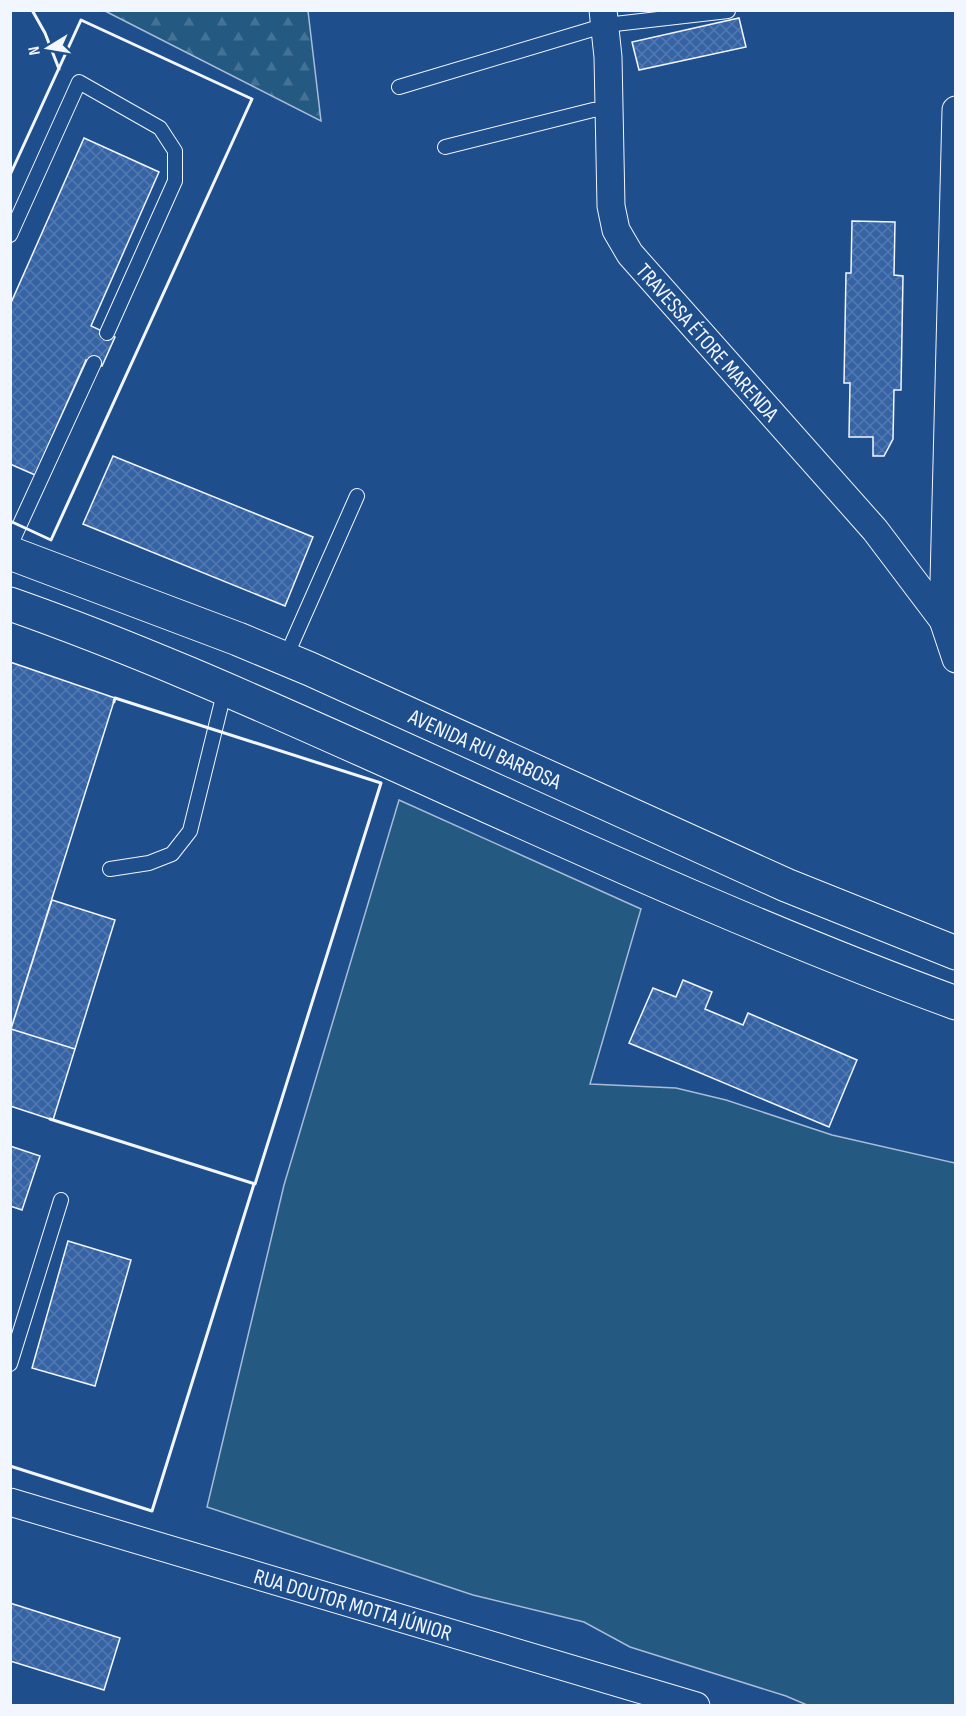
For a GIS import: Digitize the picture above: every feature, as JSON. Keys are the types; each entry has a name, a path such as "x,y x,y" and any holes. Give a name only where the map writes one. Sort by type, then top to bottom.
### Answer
{"main road":[{"name":"AVENIDA RUI BARBOSA","path":"10,553 285,659 474,742 786,885 956,953"},
{"path":"10,604 225,689 802,944 956,1003"}],"street":[{"name":"TRAVESSA ÉTORE MARENDA","path":"605,18 611,206 616,231 630,254 875,530 943,620"},
{"path":"956,110 953,329 943,620 956,659"},
{"name":"RUA DOUTOR MOTTA JÚNIOR","path":"10,1502 696,1706"}],"lane":[{"path":"399,87 605,18 728,11"},
{"path":"10,235 79,82 160,128 175,151 175,181 107,333"},
{"path":"445,147 592,110 609,108"},
{"path":"10,546 94,363"},
{"path":"285,659 357,496"},
{"path":"110,869 148,863 172,854 190,831 225,689"},
{"path":"10,1364 61,1200"}],"green space":[{"path":"105,11 308,11 321,121"},
{"path":"399,800 641,909 590,1084 676,1088 726,1100 832,1135 955,1163 955,1705 807,1705 786,1696 630,1647 584,1622 473,1595 207,1507 284,1185"}],"building":[{"path":"739,18 746,47 639,70 632,42"},
{"path":"84,138 159,172 91,326 115,337 102,366 86,360 35,475 10,464 10,305"},
{"path":"852,221 895,222 894,275 903,276 901,390 894,390 893,439 884,456 873,456 873,437 849,437 850,383 844,383 846,273 851,273"},
{"path":"113,456 313,537 285,606 83,524"},
{"path":"10,662 115,698 10,1032"},
{"path":"52,900 115,920 75,1049 11,1029"},
{"path":"683,980 712,992 705,1009 743,1025 748,1013 857,1060 829,1127 629,1043 653,988 676,997"},
{"path":"11,1029 75,1049 53,1120 10,1106"},
{"path":"10,1146 40,1156 22,1210 10,1206"},
{"path":"68,1241 131,1260 95,1386 32,1368"},
{"path":"10,1603 120,1638 104,1690 10,1661"}],"wall":[{"path":"32,10 45,33 59,69"},
{"path":"10,175 81,20 252,99 51,540 10,521"},
{"path":"50,1119 255,1184 381,783 115,698 114,702"},
{"path":"10,1466 152,1511 254,1184"}]}
